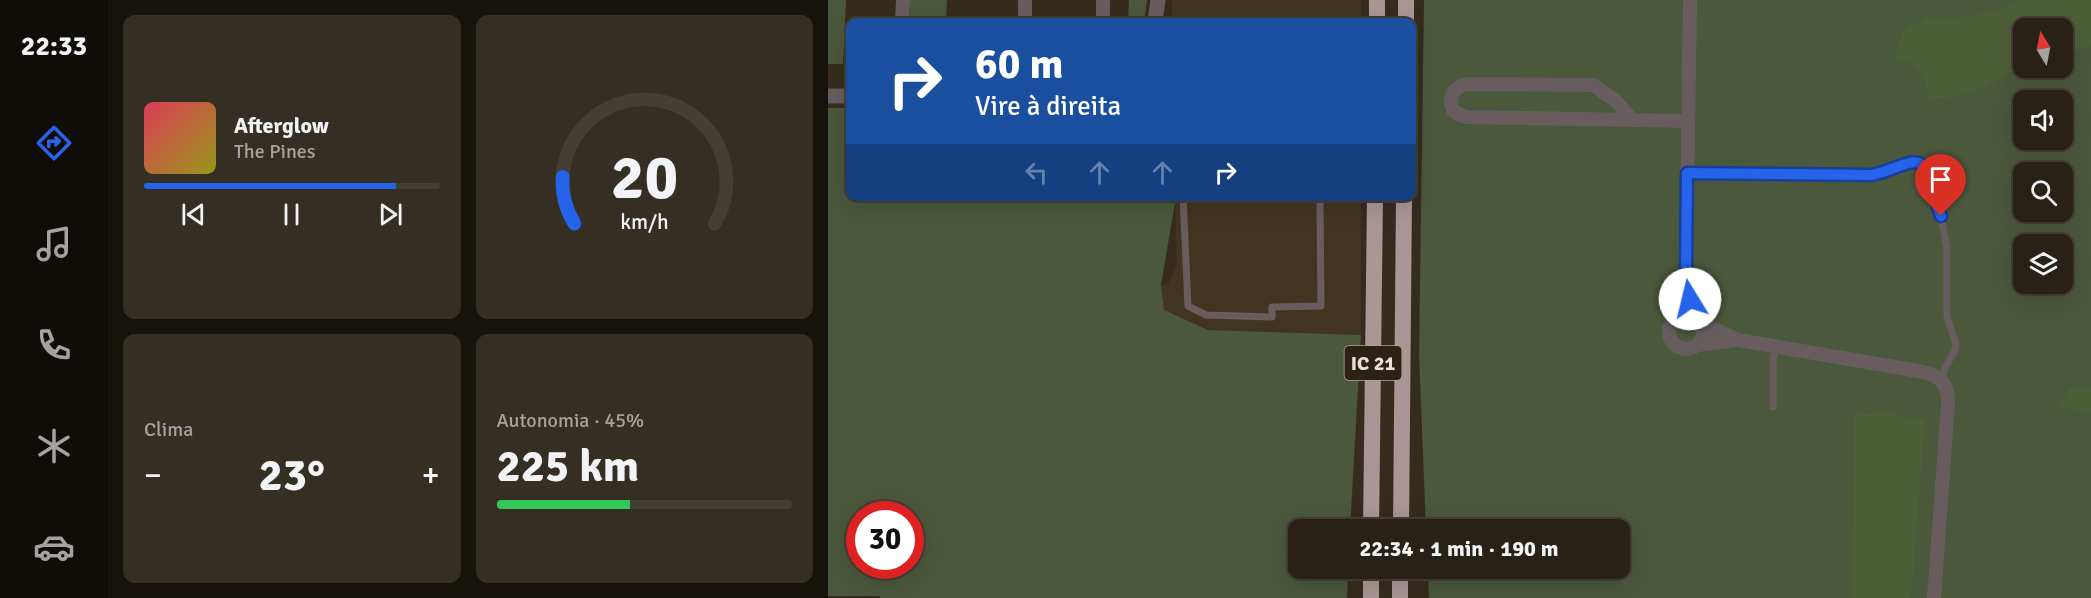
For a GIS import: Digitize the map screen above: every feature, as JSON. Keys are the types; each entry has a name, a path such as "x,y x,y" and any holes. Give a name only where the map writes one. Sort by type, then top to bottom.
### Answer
{"highway":[{"path":"1377,0 1377,18"},
{"path":"1406,0 1406,18"},
{"name":"IC 21","path":"1371,519 1375,201"},
{"name":"IC 21","path":"1401,519 1404,201"},
{"path":"1371,579 1371,598"},
{"path":"1400,579 1400,598"}],"street":[{"path":"902,18 903,0"},
{"path":"1025,0 1025,18"},
{"path":"1103,0 1103,18"},
{"path":"1156,18 1158,0"},
{"path":"1690,0 1686,274 1676,318 1669,327 1669,338 1681,348 1686,349 1697,345 1738,340 1777,346 1928,373 1941,381 1948,391 1948,404 1934,598"},
{"path":"1632,120 1615,100 1593,85 1467,84 1458,86 1451,101 1454,112 1466,117 1632,120 1688,121"},
{"path":"828,96 846,96"},
{"path":"1686,274 1702,335 1697,345"},
{"path":"1676,318 1686,315 1738,340"}],"lane":[{"path":"1687,173 1871,175 1908,163 1917,162 1922,165 1941,216 1947,249 1947,317 1956,344 1941,381"},
{"path":"1183,201 1188,306 1206,315 1272,317 1272,307 1321,306 1320,201"},
{"path":"1773,407 1773,359 1777,346"}],"shaded area":[{"path":"1172,0 1361,0 1361,18 1172,18"},
{"path":"1174,201 1361,201 1361,335 1208,330 1164,310 1161,285 1168,284 1177,264"}],"green space":[{"path":"828,0 846,0 843,64 828,64"},
{"path":"910,0 947,0 946,18 909,18"},
{"path":"1129,0 1147,0 1145,18 1128,18"},
{"path":"1424,0 2091,0 2091,598 1429,598 1428,579 1630,579 1630,519 1426,519 1419,355"},
{"path":"2022,0 2091,0 2091,47 2073,50 2073,18 2013,18 2013,71 1985,87 1956,96 1931,100 1919,71 1910,63 1894,56 1903,32 1928,17 1985,14"},
{"path":"828,108 846,108 846,201 1174,201 1161,285 1164,310 1208,330 1361,335 1351,519 1288,519 1288,579 1348,579 1347,598 880,598 880,596 828,596"},
{"path":"2069,389 2091,389 2091,412 2059,406"},
{"path":"1884,412 1925,421 1911,598 1852,598 1854,415"}],"route":[{"path":"1690,299 1686,274 1687,173 1871,175 1917,162 1926,172 1941,216"}]}
